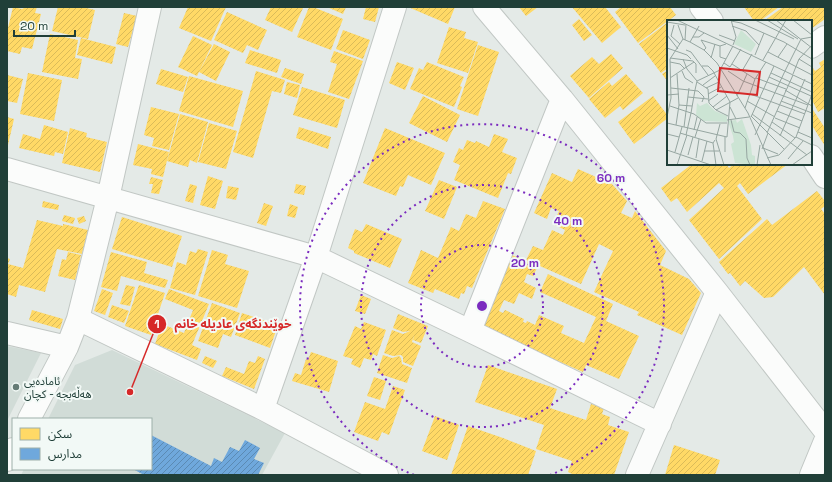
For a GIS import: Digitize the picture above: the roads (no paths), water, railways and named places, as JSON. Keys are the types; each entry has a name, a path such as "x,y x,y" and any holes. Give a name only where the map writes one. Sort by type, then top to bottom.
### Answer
{"street":[{"path":"263,409 316,257 395,7"},
{"path":"484,7 562,99 717,292 825,431"},
{"path":"701,7 711,20"},
{"path":"30,418 67,347 78,319 108,198 146,8"},
{"path":"812,46 825,37"},
{"path":"470,331 562,99"},
{"path":"7,169 316,257 660,424"},
{"path":"637,475 717,292"},
{"path":"78,319 263,409 381,474"},
{"path":"7,333 67,347"},
{"path":"811,475 825,441"},
{"path":"7,460 12,451"}],"place":[{"name":"ئامادەیی هەڵەبجە - کچان","path":"16,387"},
{"name":"خوێندنگەی عادیلە خانم","path":"130,392"}]}
